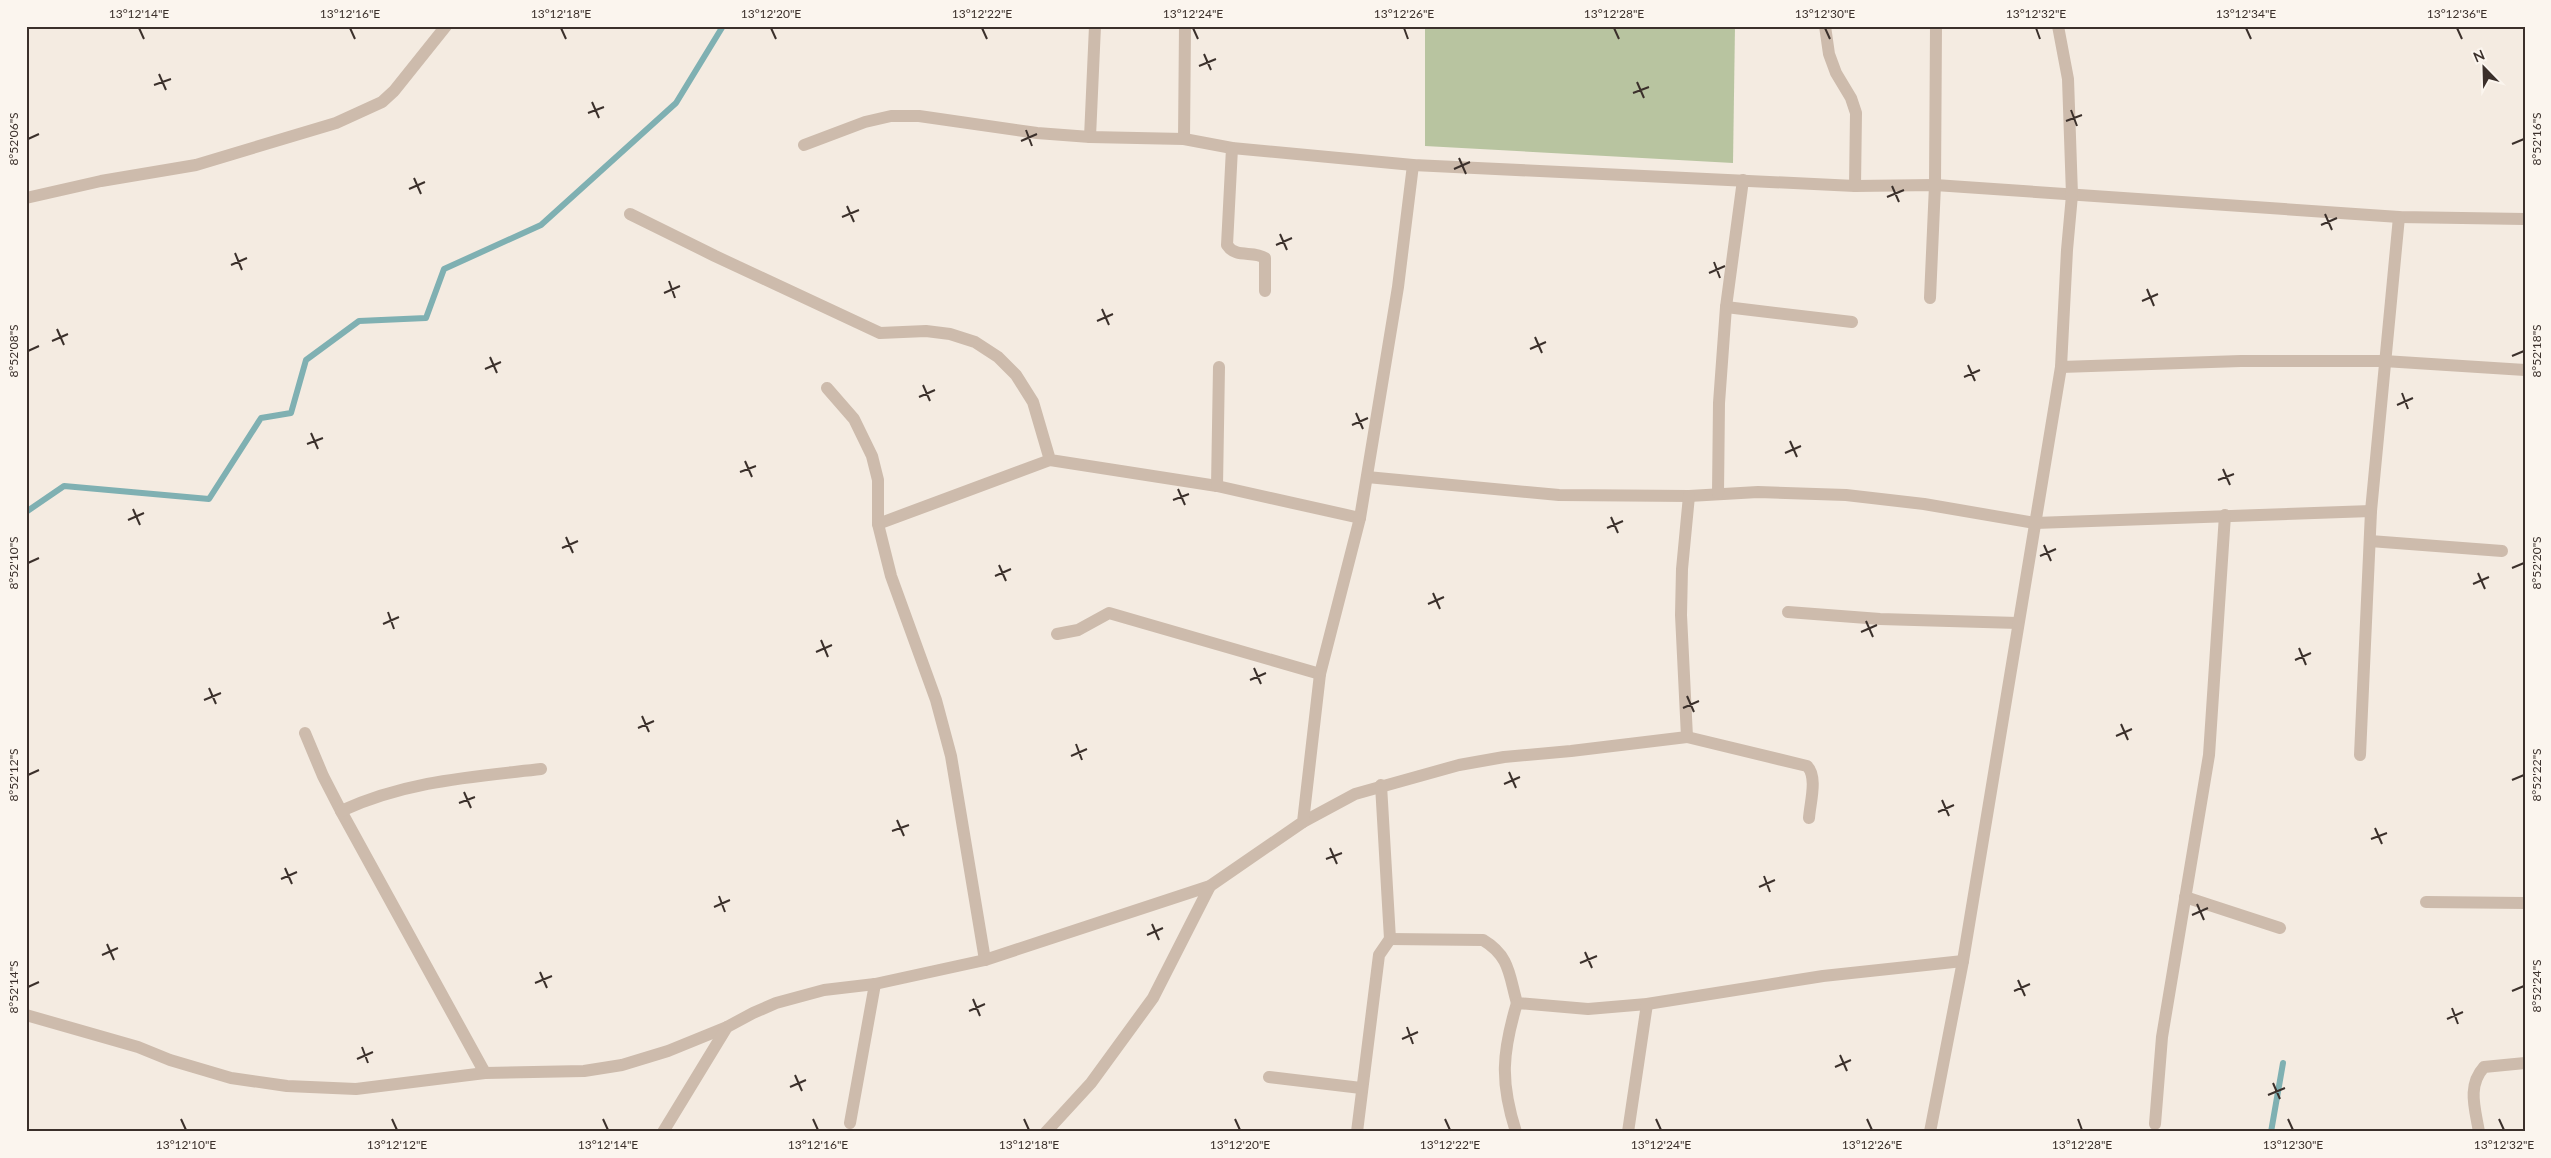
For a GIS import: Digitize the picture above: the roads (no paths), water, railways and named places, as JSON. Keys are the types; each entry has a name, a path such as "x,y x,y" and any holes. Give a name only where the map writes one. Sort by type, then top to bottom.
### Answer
{"street":[{"path":"26,198 101,181 196,166 336,123 382,102 446,26"},
{"path":"1184,139 1185,26"},
{"path":"1825,26 1829,54 1836,73 1851,98 1856,113 1855,186"},
{"path":"1930,298 1934,185 1936,26"},
{"path":"1930,1132 1962,961 2061,368 2072,195 2068,79 2058,26"},
{"path":"1090,137 1093,29"},
{"path":"804,145 865,122 891,116 919,116 1029,132 1090,137 1184,139 1232,148 1413,165 1855,186 1934,185 2399,217 2525,219"},
{"path":"1232,148 1227,246 1235,253 1265,258 1265,291"},
{"path":"1303,822 1320,674 1360,518 1398,287 1413,165"},
{"path":"1718,493 1719,403 1726,307 1743,180"},
{"path":"630,214 880,333 950,334 975,342 998,357 1016,375 1034,402 1050,460"},
{"path":"2360,755 2371,511 2399,217"},
{"path":"1726,307 1852,322"},
{"path":"2061,368 2241,362 2384,361 2525,370"},
{"path":"1217,486 1218,366"},
{"path":"827,388 854,419 872,456 878,480 878,524 891,576 936,700 951,756 985,960"},
{"path":"878,524 1050,460 1217,486 1360,518"},
{"path":"1367,477 1559,495 1689,496 1718,493 1846,495 1924,504 2035,523 2371,511"},
{"path":"1687,737 1681,615 1682,569 1689,496"},
{"path":"2155,1124 2162,1037 2209,755 2225,515"},
{"path":"2370,541 2502,551"},
{"path":"1788,612 1880,619 2018,623"},
{"path":"1057,634 1078,630 1109,613 1320,674"},
{"path":"305,733 323,776 341,811 485,1073"},
{"path":"26,1015 138,1047 170,1060 231,1078 287,1086 356,1088 485,1073 584,1071 622,1065 668,1051 791,998 824,990 875,984 985,960 1210,886 1303,822 1355,794 1381,785 1459,765 1504,757 1687,737 1807,766 1813,777 1809,818"},
{"path":"341,811 366,799 449,778 541,769"},
{"path":"1357,1132 1379,955 1390,939 1381,785"},
{"path":"1046,1132 1091,1083 1152,998 1210,886"},
{"path":"2185,897 2280,928"},
{"path":"2426,902 2525,903"},
{"path":"1390,939 1483,940 1495,947 1504,958 1517,1003 1505,1055 1504,1084 1516,1132"},
{"path":"1517,1003 1588,1009 1646,1004 1823,976 1962,961"},
{"path":"850,1123 875,984"},
{"path":"1628,1132 1646,1004"},
{"path":"663,1132 727,1027"},
{"path":"2479,1132 2472,1096 2476,1076 2484,1067 2525,1063"},
{"path":"1269,1077 1361,1088"}],"waterway":[{"path":"26,512 64,486 209,499 261,418 291,413 306,360 359,321 426,318 444,269 541,225 676,103 723,26"},
{"path":"2271,1132 2283,1063"}]}
